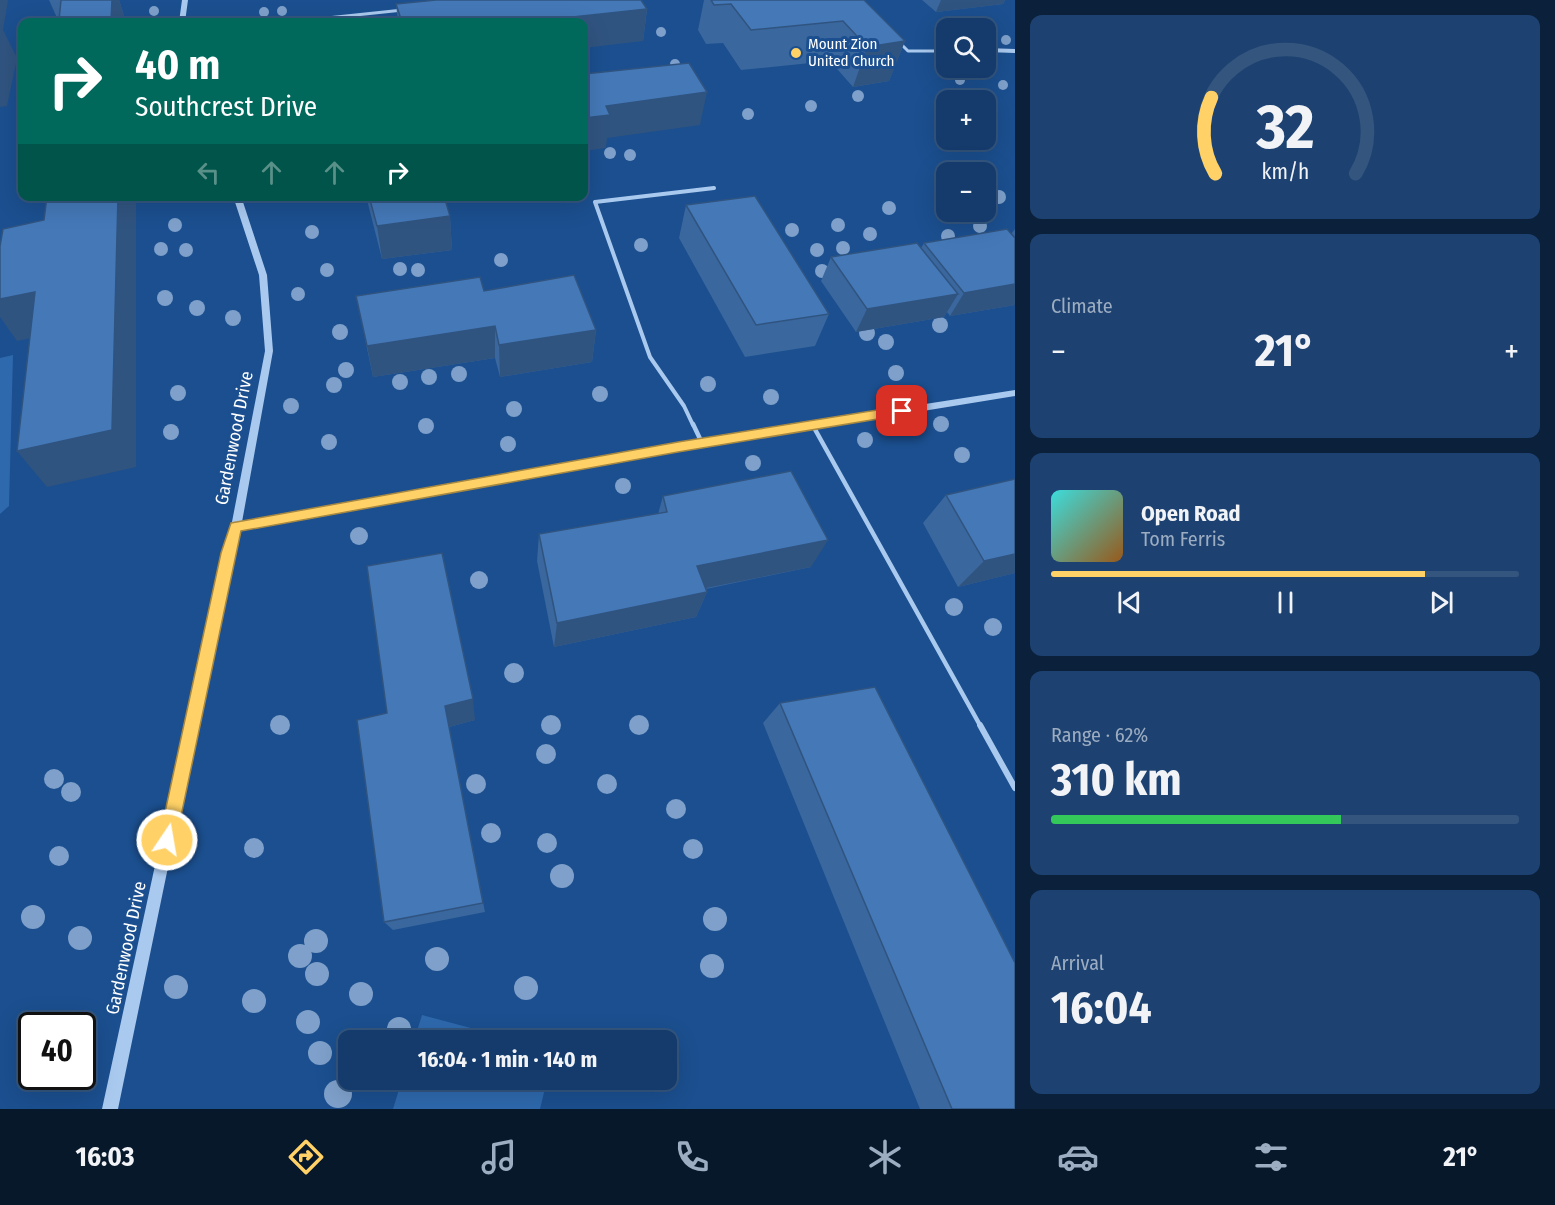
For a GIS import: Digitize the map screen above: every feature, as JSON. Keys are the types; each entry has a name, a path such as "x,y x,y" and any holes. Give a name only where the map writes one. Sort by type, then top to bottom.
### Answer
{"street":[{"path":"183,18 185,0"},
{"path":"996,50 1015,51"},
{"name":"Gardenwood Drive","path":"110,1109 228,553 236,527 269,351 263,275 239,201"},
{"path":"236,527 812,424 1015,393"}],"lane":[{"path":"325,18 405,9"},
{"path":"893,36 908,51 936,51"},
{"path":"702,443 684,406 650,357 595,202 714,189"},
{"path":"812,424 1015,788"}],"shaded area":[{"path":"13,355 9,506 0,514 0,358"},
{"path":"422,1015 478,1030 417,1030"},
{"path":"399,1090 545,1090 540,1109 393,1109"}],"building":[{"path":"61,0 112,0 111,18 59,18"},
{"path":"436,0 641,0 647,9 563,18 401,18 396,4"},
{"path":"711,0 864,0 905,41 867,47 843,21 751,30 731,4 714,5"},
{"path":"689,63 707,92 606,106 610,115 588,118 588,74"},
{"path":"755,196 829,314 756,325 686,205"},
{"path":"46,201 118,201 112,430 17,451 35,292 0,299 0,246 3,229 44,220"},
{"path":"370,201 446,201 450,216 377,226"},
{"path":"1007,229 1015,238 1015,284 964,293 924,243"},
{"path":"917,243 958,294 867,309 831,257"},
{"path":"574,275 596,330 499,345 495,326 367,346 356,296 480,277 484,291"},
{"path":"791,471 828,540 697,566 707,592 557,623 539,534 667,512 663,496"},
{"path":"1015,479 1015,554 984,561 946,495"},
{"path":"442,553 473,699 445,706 483,903 384,922 357,720 387,713 367,566"},
{"path":"875,687 1015,963 1015,1109 952,1109 780,703"}],"place":[{"name":"Mount Zion United Church","path":"796,53"}],"route":[{"path":"167,840 228,553 236,527 678,447 902,411"}]}
